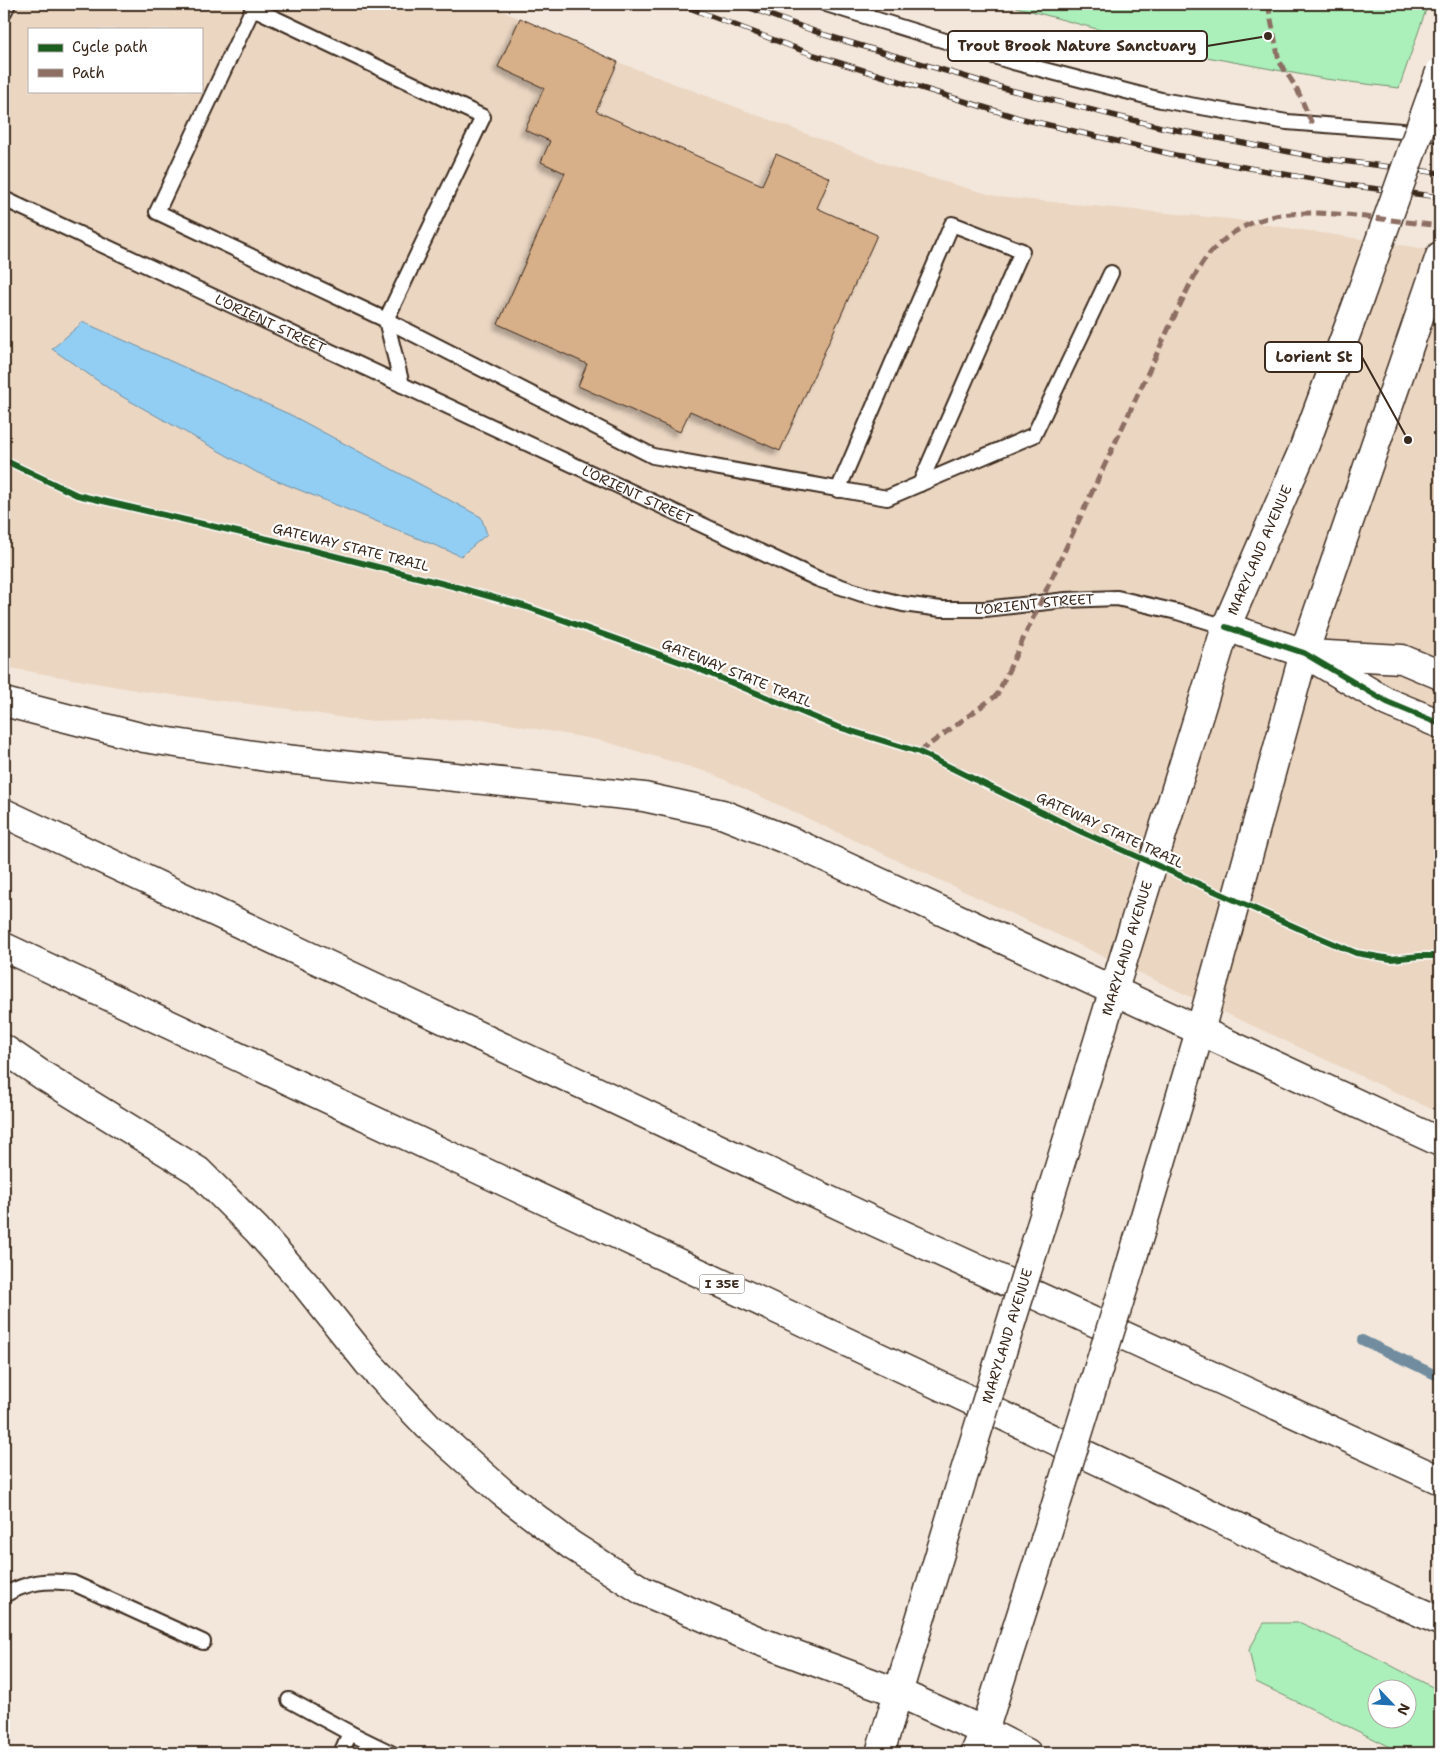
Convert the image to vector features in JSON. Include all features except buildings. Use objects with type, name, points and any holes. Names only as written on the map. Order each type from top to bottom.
[{"type":"main road","name":"MARYLAND AVENUE","points":[[880,1753],[1226,627],[1304,450],[1440,72]]},
{"type":"main road","points":[[980,1742],[1041,1553],[1200,1031],[1304,653],[1440,256]]},
{"type":"main road","name":"L'ORIENT STREET","points":[[1226,627],[1304,653],[1387,702],[1440,724]]},
{"type":"main road","name":"L'ORIENT STREET","points":[[1304,653],[1402,659],[1440,675]]},
{"type":"main road","points":[[4,702],[153,739],[266,757],[644,798],[722,814],[795,843],[1440,1142]]},
{"type":"main road","points":[[4,813],[882,1225],[1440,1480]]},
{"type":"main road","name":"I 35E","points":[[4,947],[1440,1621]]},
{"type":"main road","points":[[4,1049],[42,1075],[198,1171],[263,1236],[306,1285],[369,1364],[428,1426],[502,1493],[571,1545],[644,1591],[759,1641],[899,1693],[980,1742],[1027,1753]]},
{"type":"lane","points":[[4,12],[8,4]]},
{"type":"lane","points":[[826,4],[1013,62],[1161,100],[1287,122],[1440,134]]},
{"type":"lane","points":[[402,385],[386,320],[483,116],[254,8],[157,212],[386,320],[653,456],[887,498],[1034,435],[1111,273]]},
{"type":"lane","name":"L'ORIENT STREET","points":[[4,200],[818,579],[862,594],[903,604],[941,609],[985,608],[1066,600],[1117,598],[1177,612],[1226,627]]},
{"type":"lane","points":[[838,490],[952,224],[1022,251],[920,484]]},
{"type":"lane","points":[[4,1595],[37,1582],[57,1581],[73,1583],[203,1642]]},
{"type":"lane","points":[[289,1700],[391,1753]]},
{"type":"lane","points":[[341,1753],[350,1733]]},
{"type":"shaded area","points":[[4,4],[487,4],[618,62],[896,168],[999,197],[1230,219],[1440,251],[1440,1113],[710,773],[603,741],[482,719],[363,721],[288,709],[141,691],[4,667]]},
{"type":"green space","points":[[1005,4],[1428,4],[1399,88],[1325,79],[1185,53]]},
{"type":"green space","points":[[1264,1623],[1301,1623],[1371,1655],[1440,1691],[1440,1753],[1403,1753],[1256,1682],[1249,1650]]},
{"type":"water","points":[[83,322],[291,415],[481,517],[487,534],[461,556],[258,473],[114,392],[52,349]]},
{"type":"waterway","points":[[1362,1340],[1440,1377]]},
{"type":"railway","points":[[679,4],[814,55],[1019,118],[1175,155],[1347,185],[1440,197]]},
{"type":"railway","points":[[739,4],[825,35],[1010,90],[1161,127],[1326,159],[1440,173]]},
{"type":"marked path","points":[[1268,4],[1279,61],[1297,89],[1312,124]]},
{"type":"marked path","points":[[919,752],[997,695],[1174,317],[1187,290],[1208,255],[1231,234],[1266,218],[1285,214],[1325,213],[1440,226]]},
{"type":"cycle path","name":"GATEWAY STATE TRAIL","points":[[4,460],[77,495],[272,540],[527,607],[694,667],[835,726],[919,752],[1082,832],[1356,953],[1391,959],[1440,956]]},
{"type":"cycle path","points":[[1226,627],[1304,653],[1387,702],[1440,724]]},
{"type":"place","name":"Trout Brook Nature Sanctuary","points":[[1268,36]]},
{"type":"place","name":"Lorient St","points":[[1408,440]]}]
